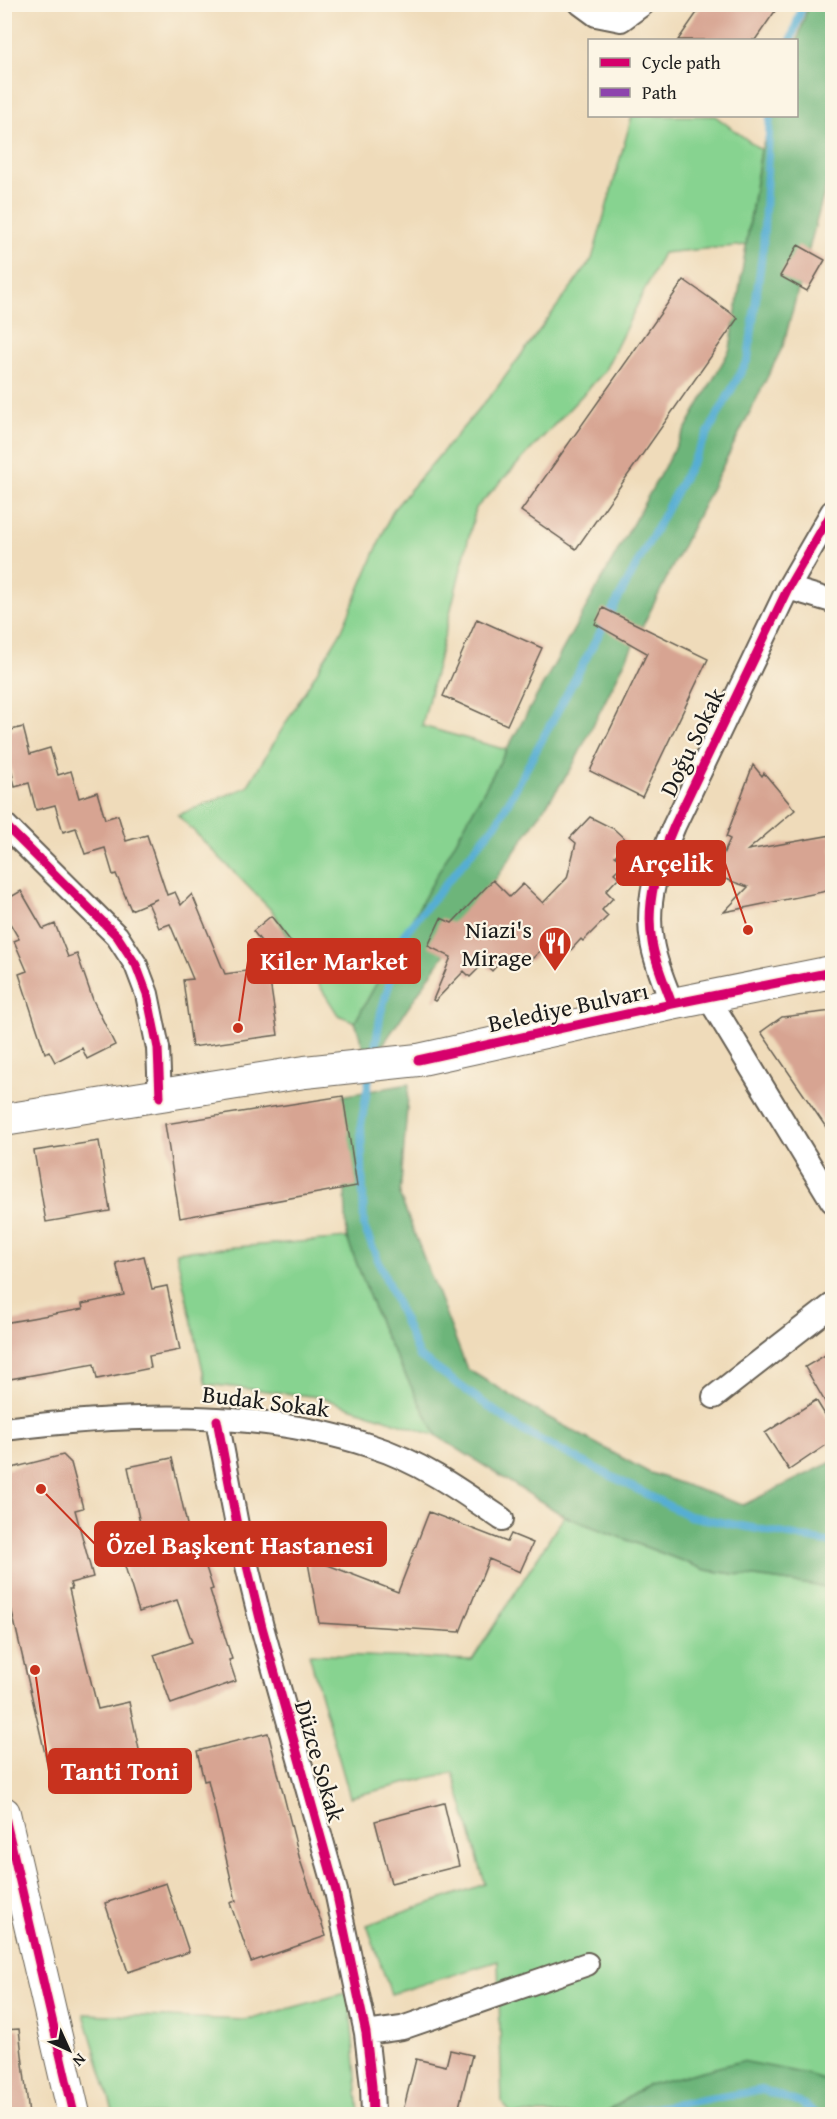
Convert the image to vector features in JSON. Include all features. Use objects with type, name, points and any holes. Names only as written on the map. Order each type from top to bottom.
[{"type":"main road","name":"Belediye Bulvarı","points":[[4,1120],[331,1069],[418,1060],[672,1004],[832,972]]},
{"type":"main road","points":[[4,1814],[74,2115]]},
{"type":"street","points":[[581,4],[596,15],[621,20],[643,4]]},
{"type":"street","name":"Doğu Sokak","points":[[672,1004],[652,943],[650,904],[656,876],[674,826],[788,588],[832,512]]},
{"type":"street","points":[[788,588],[832,601]]},
{"type":"street","points":[[5,825],[117,936],[136,965],[147,994],[158,1048],[160,1097]]},
{"type":"street","points":[[708,997],[832,1201]]},
{"type":"street","points":[[714,1396],[832,1305]]},
{"type":"street","name":"Budak Sokak","points":[[4,1429],[51,1423],[164,1417],[259,1423],[303,1429],[371,1446],[409,1462],[446,1481],[502,1519]]},
{"type":"street","name":"Düzce Sokak","points":[[217,1420],[237,1525],[262,1627],[336,1891],[366,2033],[373,2115]]},
{"type":"street","points":[[366,2033],[402,2028],[587,1964]]},
{"type":"green space","points":[[808,5],[832,5],[832,163],[783,346],[571,769],[369,1065],[355,1022],[730,349],[761,150],[774,117],[798,117],[798,39]]},
{"type":"green space","points":[[632,117],[716,117],[761,150],[746,245],[663,253],[604,372],[476,508],[422,726],[507,750],[355,1022],[338,1015],[273,912],[178,815],[247,787],[341,632],[393,510],[496,389],[592,259]]},
{"type":"green space","points":[[409,1084],[400,1196],[467,1369],[535,1410],[648,1472],[743,1505],[832,1462],[832,1588],[706,1570],[564,1516],[437,1436],[383,1332],[347,1238],[341,1096]]},
{"type":"green space","points":[[347,1238],[383,1332],[437,1436],[319,1397],[206,1384],[176,1252]]},
{"type":"green space","points":[[564,1516],[706,1570],[832,1588],[832,2082],[807,2074],[647,2085],[603,2114],[512,2114],[502,2103],[498,1961],[391,1994],[367,1925],[485,1884],[453,1772],[350,1797],[309,1654],[472,1660]]},
{"type":"green space","points":[[349,1992],[359,2114],[114,2114],[84,2014],[247,2020]]},
{"type":"green space","points":[[742,2061],[807,2074],[832,2082],[832,2114],[603,2114],[647,2085]]},
{"type":"building","points":[[703,4],[780,4],[756,39],[679,39]]},
{"type":"building","points":[[798,245],[825,260],[807,291],[780,276]]},
{"type":"building","points":[[684,280],[738,318],[576,549],[521,511]]},
{"type":"building","points":[[603,608],[708,659],[642,797],[590,771],[647,653],[595,624]]},
{"type":"building","points":[[477,619],[542,648],[507,725],[443,696]]},
{"type":"building","points":[[23,727],[30,754],[50,748],[58,775],[71,771],[79,798],[97,792],[105,819],[118,815],[126,841],[147,835],[167,895],[175,892],[181,905],[192,894],[225,974],[268,968],[278,1035],[192,1047],[183,980],[193,979],[170,924],[159,928],[148,903],[157,899],[131,910],[116,874],[113,875],[105,848],[85,854],[76,828],[63,832],[55,805],[36,810],[29,783],[15,787],[9,759],[4,761],[4,732]]},
{"type":"building","points":[[753,765],[762,776],[764,773],[795,810],[748,850],[832,835],[832,890],[724,912],[748,887],[717,876],[711,881],[730,839],[726,837]]},
{"type":"building","points":[[590,817],[614,829],[628,842],[615,856],[624,863],[614,873],[619,877],[606,891],[613,898],[602,910],[608,916],[570,951],[563,944],[551,956],[543,948],[530,961],[523,953],[511,965],[504,958],[492,971],[484,963],[470,977],[464,971],[435,1001],[433,1000],[451,957],[428,946],[441,918],[452,923],[493,880],[510,897],[523,884],[543,903],[567,878],[576,843],[570,838]]},
{"type":"building","points":[[21,891],[43,929],[55,924],[68,957],[77,954],[93,1000],[115,1045],[87,1059],[82,1048],[55,1062],[49,1051],[45,1053],[19,974],[27,971],[14,941],[19,939],[4,913],[4,901]]},
{"type":"building","points":[[271,916],[310,966],[282,968],[253,931]]},
{"type":"building","points":[[832,1011],[832,1136],[761,1032],[782,1017]]},
{"type":"building","points":[[343,1096],[357,1186],[180,1218],[165,1124]]},
{"type":"building","points":[[99,1141],[110,1211],[46,1222],[34,1151]]},
{"type":"building","points":[[144,1256],[152,1289],[167,1286],[180,1350],[149,1356],[151,1368],[97,1379],[94,1364],[4,1380],[4,1323],[83,1309],[82,1304],[124,1295],[116,1263]]},
{"type":"building","points":[[832,1351],[832,1414],[805,1367]]},
{"type":"building","points":[[816,1400],[832,1426],[832,1441],[789,1470],[765,1433]]},
{"type":"building","points":[[63,1455],[71,1463],[83,1508],[75,1510],[93,1577],[70,1583],[72,1589],[69,1589],[98,1709],[129,1702],[141,1759],[51,1779],[9,1599],[4,1600],[4,1470]]},
{"type":"building","points":[[172,1458],[188,1529],[193,1527],[213,1589],[210,1590],[232,1659],[229,1660],[236,1681],[171,1704],[154,1655],[192,1642],[177,1600],[139,1612],[124,1563],[145,1557],[141,1543],[144,1542],[128,1467]]},
{"type":"building","points":[[429,1512],[507,1542],[511,1534],[533,1543],[520,1572],[489,1559],[460,1632],[319,1623],[307,1557],[398,1592]]},
{"type":"building","points":[[268,1733],[300,1860],[326,1936],[251,1962],[230,1903],[236,1901],[208,1780],[204,1781],[197,1751]]},
{"type":"building","points":[[444,1803],[459,1866],[391,1883],[375,1821]]},
{"type":"building","points":[[166,1883],[189,1952],[128,1972],[105,1903]]},
{"type":"building","points":[[19,2029],[29,2115],[4,2115],[4,2030]]},
{"type":"building","points":[[450,2050],[472,2055],[457,2115],[402,2115],[416,2059],[446,2066]]},
{"type":"waterway","points":[[791,39],[803,4]]},
{"type":"waterway","points":[[373,1060],[381,1012],[404,934],[498,821],[748,359],[763,247],[770,117]]},
{"type":"waterway","points":[[370,1073],[361,1125],[364,1227],[419,1356],[521,1430],[689,1516],[832,1543]]},
{"type":"waterway","points":[[627,2114],[762,2090],[803,2104],[816,2114]]},
{"type":"cycle path","points":[[672,1004],[655,958],[650,927],[654,882],[658,868],[674,826],[788,588],[832,512]]},
{"type":"cycle path","points":[[4,824],[117,936],[136,965],[147,994],[158,1048],[160,1097]]},
{"type":"cycle path","points":[[418,1060],[672,1004],[832,972]]},
{"type":"cycle path","points":[[217,1420],[237,1525],[262,1627],[336,1891],[366,2033],[373,2114]]},
{"type":"cycle path","points":[[4,1813],[74,2114]]},
{"type":"place","name":"Arçelik","points":[[748,930]]},
{"type":"place","name":"Niazi's Mirage","points":[[555,972]]},
{"type":"place","name":"Kiler Market","points":[[238,1028]]},
{"type":"place","name":"Özel Başkent Hastanesi","points":[[41,1489]]},
{"type":"place","name":"Tanti Toni","points":[[35,1670]]}]
